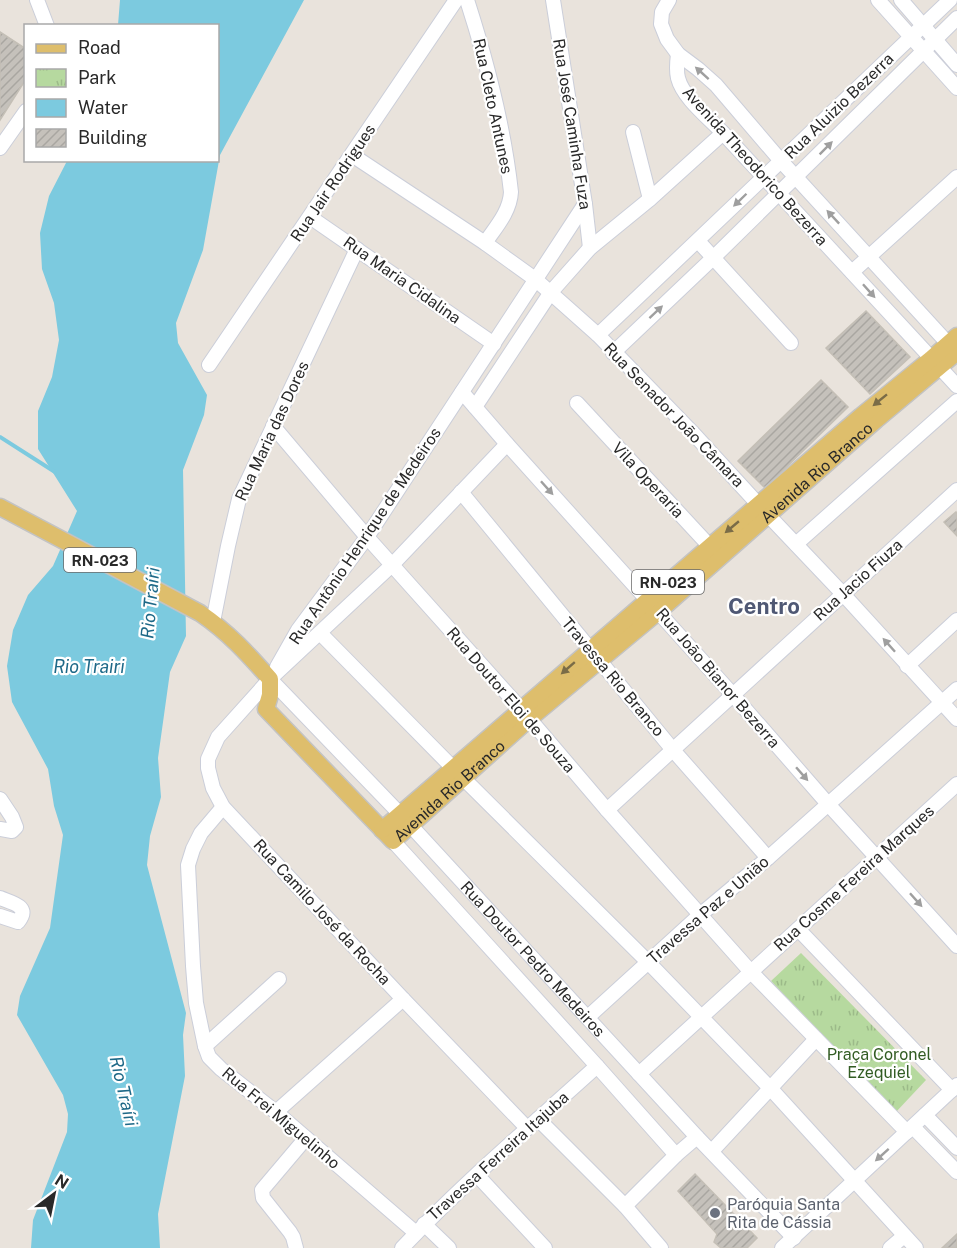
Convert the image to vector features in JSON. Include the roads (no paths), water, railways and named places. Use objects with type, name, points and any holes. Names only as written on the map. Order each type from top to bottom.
[{"type":"main road","name":"Avenida Rio Branco","points":[[387,836],[763,509],[861,416],[955,347]]},
{"type":"main road","name":"RN-023","points":[[0,507],[206,618]]},
{"type":"main road","name":"Rua Doutor Pedro Medeiros","points":[[206,618],[241,645],[270,680],[270,694],[266,709],[387,836]]},
{"type":"street","points":[[37,0],[46,24]]},
{"type":"street","name":"Rua Jair Rodrigues","points":[[210,365],[456,0]]},
{"type":"street","name":"Rua Cleto Antunes","points":[[467,0],[497,110],[511,192],[506,212],[485,243]]},
{"type":"street","name":"Rua José Caminha Fuza","points":[[553,0],[591,248]]},
{"type":"street","points":[[669,0],[662,12],[660,24],[678,54]]},
{"type":"street","points":[[879,0],[957,88]]},
{"type":"street","points":[[901,0],[957,64]]},
{"type":"street","name":"Rua Aluizio Bezerra","points":[[598,335],[950,0]]},
{"type":"street","name":"Rua Aluizio Bezerra","points":[[613,353],[714,258],[957,18]]},
{"type":"street","name":"Avenida Theodorico Bezerra","points":[[678,54],[677,72],[686,94],[957,386]]},
{"type":"street","name":"Avenida Theodorico Bezerra","points":[[678,54],[716,85],[796,177],[955,347]]},
{"type":"street","points":[[0,148],[24,114]]},
{"type":"street","points":[[633,132],[650,199]]},
{"type":"street","points":[[475,407],[551,292],[591,248],[650,199],[723,133]]},
{"type":"street","name":"Rua Senador João Câmara","points":[[352,155],[535,279],[598,335],[692,432],[957,720]]},
{"type":"street","points":[[852,272],[957,177]]},
{"type":"street","name":"Rua Antônio Henrique de Medeiros","points":[[270,680],[298,630],[367,537],[585,204]]},
{"type":"street","name":"Rua Maria Cidalina","points":[[310,217],[494,344]]},
{"type":"street","points":[[698,241],[791,343]]},
{"type":"street","name":"Rua Maria das Dores","points":[[206,618],[228,546],[239,499],[357,249]]},
{"type":"street","name":"Rua João Bianor Bezerra","points":[[462,392],[957,946]]},
{"type":"street","points":[[796,544],[957,401]]},
{"type":"street","name":"Vila Operaria","points":[[577,403],[714,552]]},
{"type":"street","name":"Rua Doutor Eloi de Souza","points":[[273,426],[367,537],[750,972],[910,1130],[957,1172]]},
{"type":"street","name":"Rua Antônio Henrique de Medeiros","points":[[270,680],[392,565],[507,444]]},
{"type":"street","name":"Rua Jacio Fiuza","points":[[607,810],[957,490]]},
{"type":"street","name":"Travessa Rio Branco","points":[[461,492],[673,750],[768,858]]},
{"type":"street","points":[[907,666],[957,620]]},
{"type":"street","points":[[320,633],[648,962],[771,1089],[916,1248]]},
{"type":"street","name":"Rua Camilo José da Rocha","points":[[270,680],[218,737],[208,759],[213,788],[223,807],[527,1128]]},
{"type":"street","name":"Rua Doutor Pedro Medeiros","points":[[270,680],[406,820],[639,1074],[794,1238]]},
{"type":"street","name":"Travessa Paz e União","points":[[588,1017],[957,688]]},
{"type":"street","name":"Rua Cosme Fereira Marques","points":[[639,1074],[957,784]]},
{"type":"street","points":[[0,799],[16,824],[14,830],[1,829]]},
{"type":"street","name":"Rua Frei Miguelinho","points":[[223,807],[201,832],[188,865],[196,1003],[205,1046],[212,1060],[306,1138],[448,1248]]},
{"type":"street","name":"Rua Doutor Pedro Medeiros","points":[[387,836],[676,1155]]},
{"type":"street","points":[[0,898],[18,905],[23,912],[18,922],[0,916]]},
{"type":"street","points":[[783,1248],[954,1087],[798,929]]},
{"type":"street","points":[[205,1046],[279,979]]},
{"type":"street","points":[[276,1112],[403,999]]},
{"type":"street","points":[[712,1151],[816,1039]]},
{"type":"street","name":"Travessa Ferreira Itajuba","points":[[402,1248],[420,1228],[527,1128],[597,1066]]},
{"type":"street","points":[[926,1115],[957,1148]]},
{"type":"street","points":[[538,1119],[625,1206],[661,1248]]},
{"type":"street","points":[[625,1206],[676,1155],[698,1137]]},
{"type":"street","points":[[296,1248],[293,1237],[266,1203],[262,1191],[306,1138]]},
{"type":"street","points":[[477,1175],[544,1248]]},
{"type":"street","points":[[890,1248],[904,1236]]},
{"type":"water","name":"Rio Trairi","points":[[120,0],[304,0],[219,161],[219,24],[118,24]]},
{"type":"water","name":"Rio Trairi","points":[[66,162],[219,162],[203,250],[176,323],[178,343],[207,395],[204,415],[183,470],[186,636],[170,672],[158,758],[161,797],[150,836],[147,865],[186,1013],[183,1035],[185,1076],[158,1214],[160,1248],[31,1248],[33,1220],[67,1132],[68,1114],[63,1095],[17,1015],[20,996],[50,928],[63,835],[54,806],[48,769],[12,702],[7,666],[13,630],[28,595],[53,566],[77,511],[38,449],[38,411],[52,377],[59,340],[54,303],[42,269],[40,233],[49,196]]},
{"type":"waterway","points":[[0,437],[55,472]]},
{"type":"place","name":"Paróquia Santa Rita de Cássia","points":[[715,1213]]},
{"type":"district","name":"Centro","points":[[764,606]]},
{"type":"water label","name":"Rio Traíri","points":[[150,603]]},
{"type":"water label","name":"Rio Traíri","points":[[124,1091]]},
{"type":"park label","name":"Praça Coronel Ezequiel","points":[[879,1063]]}]
